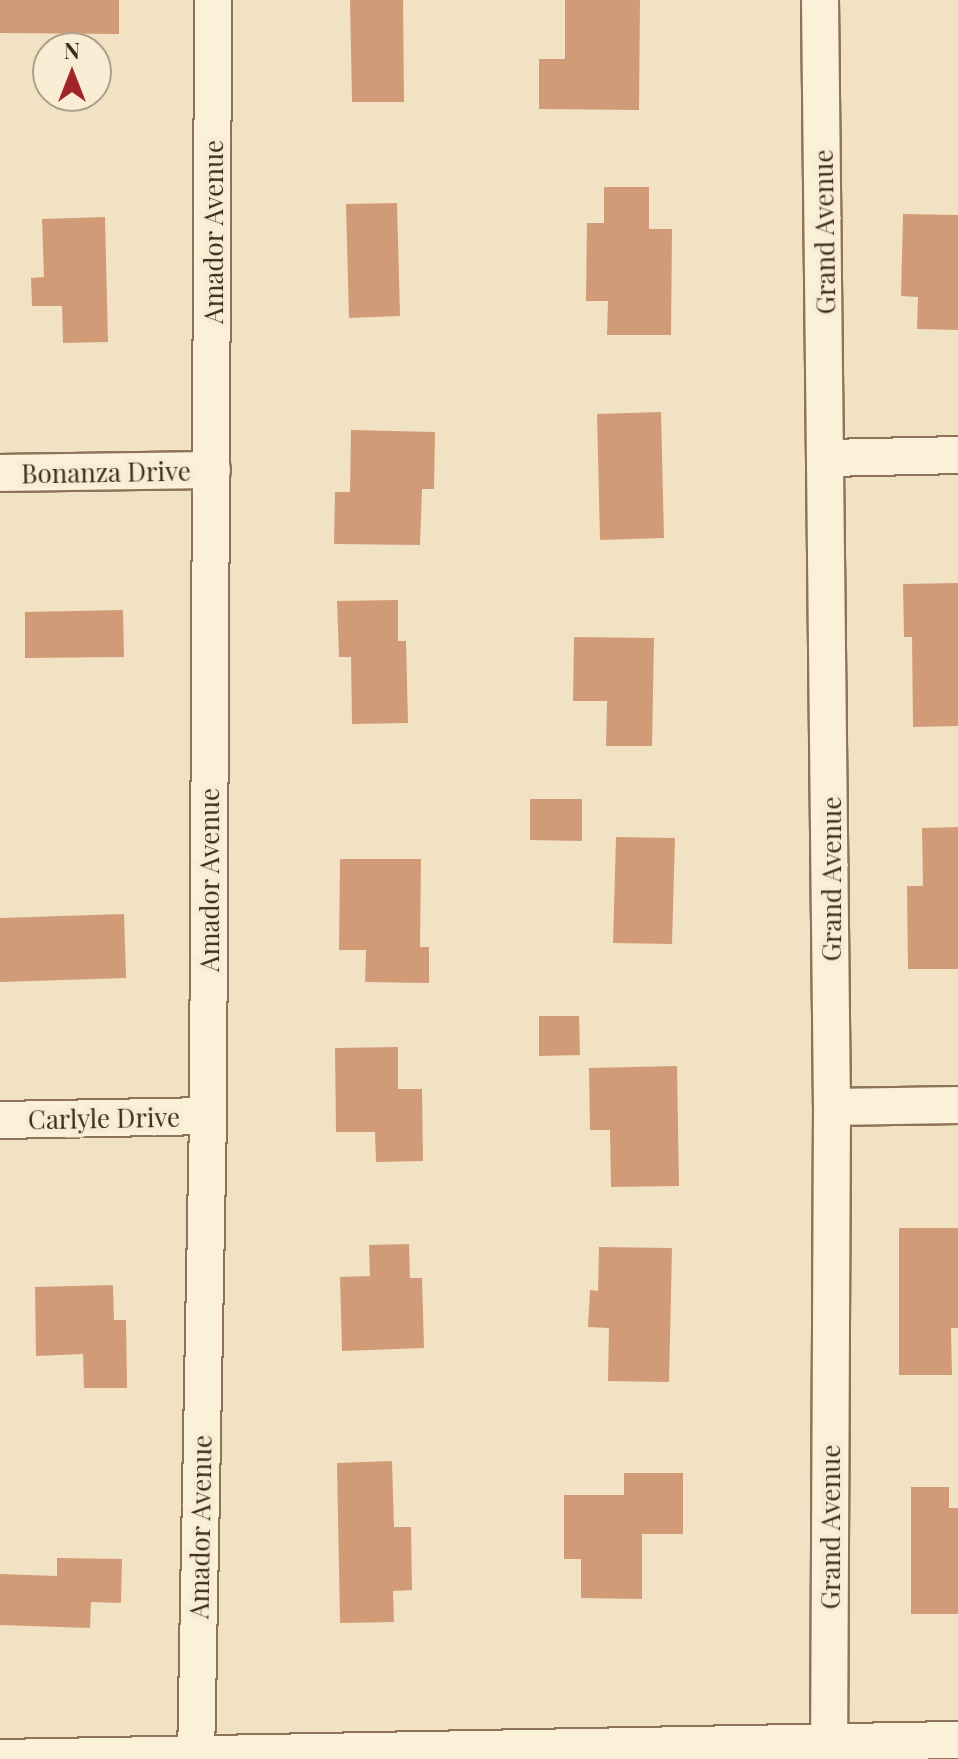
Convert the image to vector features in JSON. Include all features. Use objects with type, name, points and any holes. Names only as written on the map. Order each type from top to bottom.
[{"type":"street","name":"Amador Avenue","points":[[196,1756],[208,1116],[213,0]]},
{"type":"street","name":"Grand Avenue","points":[[820,0],[828,458],[832,1107],[829,1751]]},
{"type":"street","points":[[828,458],[958,455]]},
{"type":"street","name":"Bonanza Drive","points":[[0,473],[212,470]]},
{"type":"street","points":[[832,1107],[958,1105]]},
{"type":"street","name":"Carlyle Drive","points":[[0,1120],[208,1116]]},
{"type":"street","points":[[0,1758],[829,1751],[958,1740]]},
{"type":"building","points":[[0,0],[119,0],[119,34],[0,33]]},
{"type":"building","points":[[350,0],[403,0],[404,102],[352,102]]},
{"type":"building","points":[[565,0],[640,0],[639,110],[539,109],[539,59],[565,59]]},
{"type":"building","points":[[604,187],[649,187],[649,229],[672,229],[671,335],[607,335],[608,301],[586,301],[587,223],[604,223]]},
{"type":"building","points":[[397,203],[400,316],[349,318],[346,204]]},
{"type":"building","points":[[903,214],[958,215],[958,330],[917,329],[918,297],[901,296]]},
{"type":"building","points":[[105,217],[108,342],[63,343],[62,306],[32,306],[31,278],[44,277],[42,219]]},
{"type":"building","points":[[661,412],[664,538],[600,540],[597,414]]},
{"type":"building","points":[[351,430],[435,432],[434,489],[422,489],[420,545],[334,544],[335,492],[350,492]]},
{"type":"building","points":[[958,583],[958,726],[913,727],[912,637],[904,637],[903,584]]},
{"type":"building","points":[[398,600],[398,641],[406,641],[408,723],[352,724],[351,657],[339,657],[337,601]]},
{"type":"building","points":[[123,610],[124,657],[25,658],[25,612]]},
{"type":"building","points":[[574,637],[654,638],[652,746],[606,746],[607,701],[573,701]]},
{"type":"building","points":[[530,799],[582,799],[582,841],[530,840]]},
{"type":"building","points":[[958,827],[958,969],[908,969],[907,886],[923,886],[922,828]]},
{"type":"building","points":[[616,837],[675,838],[672,944],[613,943]]},
{"type":"building","points":[[340,859],[421,859],[420,947],[429,947],[429,983],[365,982],[366,950],[339,950]]},
{"type":"building","points":[[124,914],[126,978],[0,982],[0,918]]},
{"type":"building","points":[[539,1016],[579,1016],[580,1055],[539,1056]]},
{"type":"building","points":[[398,1047],[398,1089],[422,1089],[423,1161],[376,1162],[375,1132],[336,1132],[335,1048]]},
{"type":"building","points":[[677,1066],[679,1186],[611,1187],[610,1130],[590,1130],[589,1068]]},
{"type":"building","points":[[899,1228],[958,1228],[958,1328],[951,1328],[952,1375],[899,1375]]},
{"type":"building","points":[[409,1244],[410,1278],[422,1278],[424,1348],[342,1351],[340,1277],[370,1276],[369,1245]]},
{"type":"building","points":[[599,1247],[672,1248],[669,1382],[608,1381],[609,1328],[588,1327],[590,1290],[598,1291]]},
{"type":"building","points":[[113,1285],[114,1320],[126,1320],[127,1388],[84,1388],[83,1354],[36,1356],[35,1287]]},
{"type":"building","points":[[392,1461],[394,1527],[411,1527],[412,1590],[393,1591],[394,1622],[340,1623],[337,1463]]},
{"type":"building","points":[[624,1473],[683,1473],[683,1534],[642,1534],[642,1599],[581,1598],[581,1559],[564,1559],[564,1495],[624,1495]]},
{"type":"building","points":[[911,1487],[949,1487],[949,1508],[958,1508],[958,1614],[911,1614]]},
{"type":"building","points":[[57,1558],[122,1559],[121,1603],[91,1602],[90,1628],[0,1625],[0,1574],[57,1576]]}]
